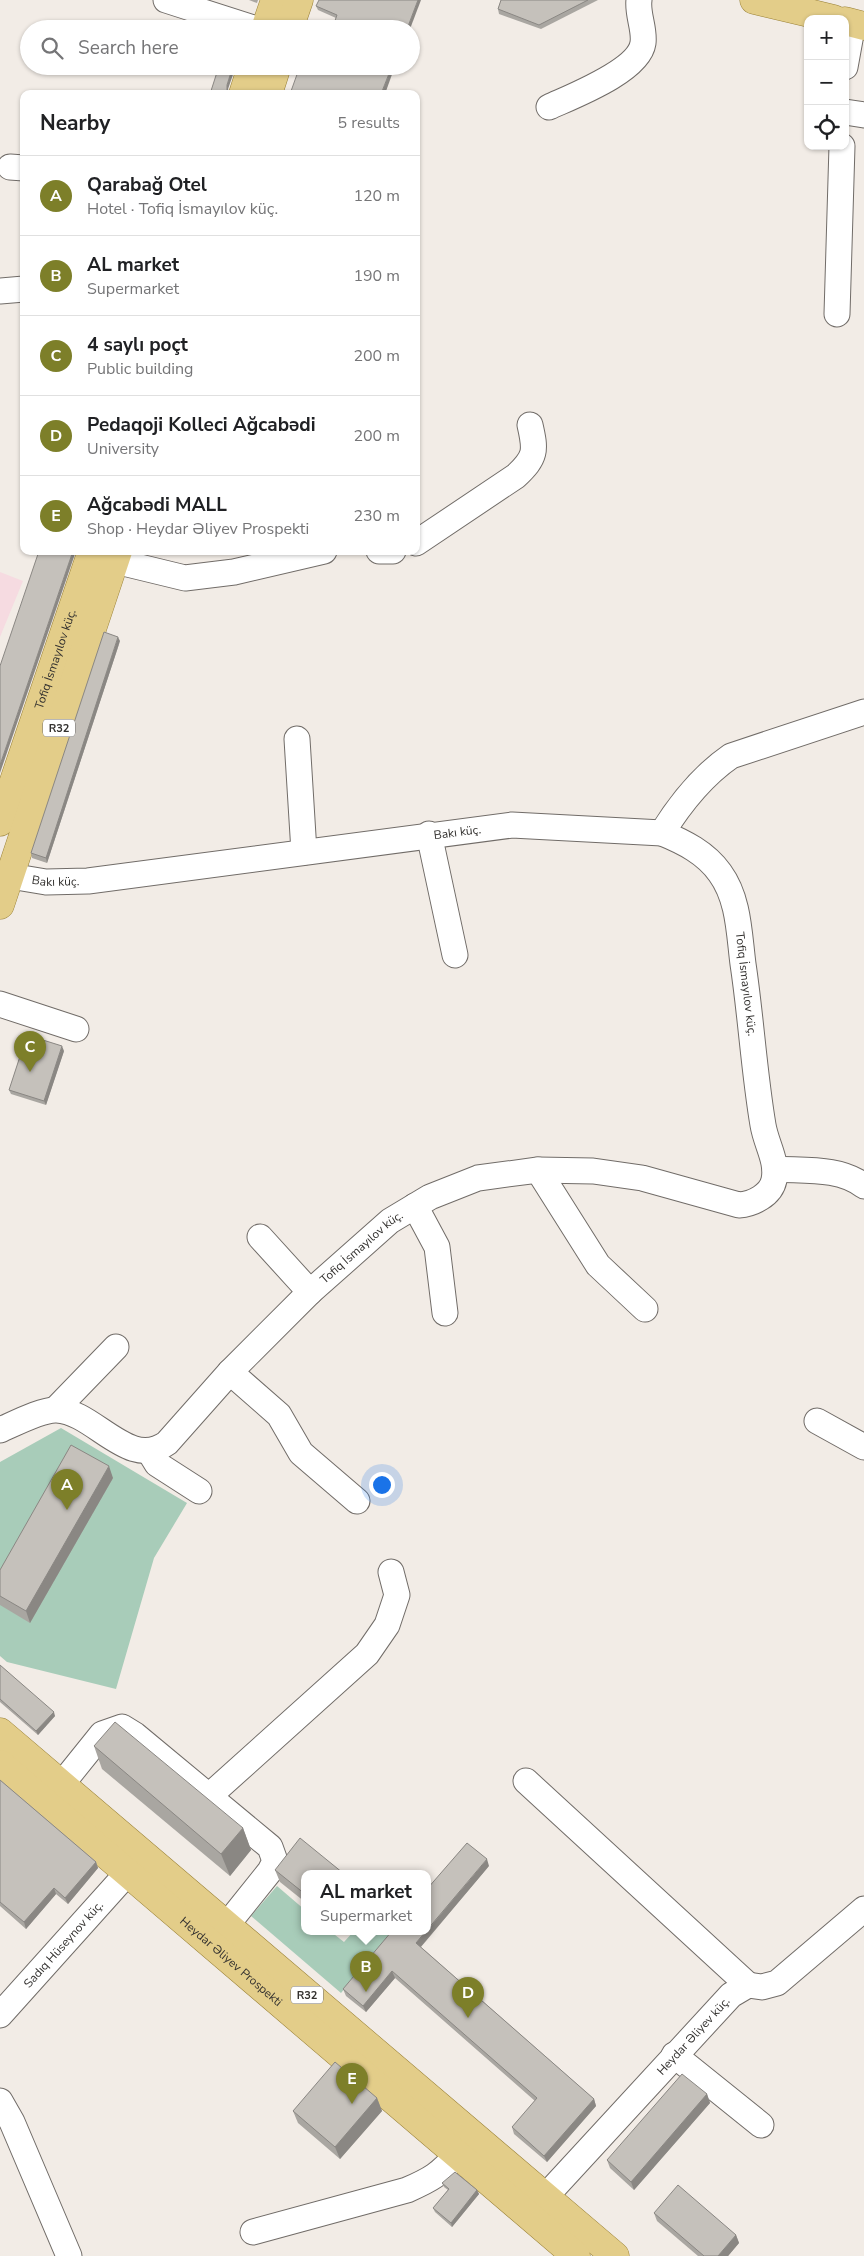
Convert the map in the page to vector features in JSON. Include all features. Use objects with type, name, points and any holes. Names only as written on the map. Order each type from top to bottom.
[{"type":"main road","points":[[268,20],[275,0]]},
{"type":"main road","points":[[292,20],[299,0]]},
{"type":"main road","points":[[754,0],[819,15]]},
{"type":"main road","points":[[244,90],[249,75]]},
{"type":"main road","points":[[269,90],[274,75]]},
{"type":"main road","name":"R32","points":[[0,905],[10,876],[71,652],[108,555]]},
{"type":"main road","name":"Tofiq İsmayılov küç.","points":[[0,822],[71,652]]},
{"type":"main road","name":"R32","points":[[0,1732],[61,1786],[135,1865],[226,1926],[615,2256]]},
{"type":"main road","name":"Heydar Əliyev Prospekti","points":[[0,1764],[135,1865],[457,2154],[576,2256]]},
{"type":"street","points":[[166,0],[228,20]]},
{"type":"street","points":[[549,108],[619,73],[635,58],[643,43],[639,0]]},
{"type":"street","points":[[849,113],[864,115]]},
{"type":"street","points":[[837,314],[842,150]]},
{"type":"street","points":[[0,291],[20,289]]},
{"type":"street","points":[[420,540],[516,476],[530,463],[535,447],[530,425]]},
{"type":"street","points":[[108,555],[185,578],[234,572],[307,555]]},
{"type":"street","points":[[662,833],[673,815],[697,786],[715,767],[731,756],[864,712]]},
{"type":"street","points":[[297,739],[304,852]]},
{"type":"street","name":"Bakı küç.","points":[[10,876],[46,882],[88,881],[304,852],[340,849],[429,834],[512,824],[662,833]]},
{"type":"street","name":"Tofiq İsmayılov küç.","points":[[149,1451],[158,1449],[167,1443],[230,1372],[310,1292],[390,1221],[430,1197],[478,1178],[538,1170],[593,1171],[642,1178],[740,1205],[755,1202],[766,1194],[774,1182],[775,1169],[763,1127],[737,911],[721,874],[710,860],[686,844],[662,833]]},
{"type":"street","points":[[429,834],[456,955]]},
{"type":"street","points":[[0,1004],[76,1029]]},
{"type":"street","points":[[775,1169],[834,1172],[858,1181],[864,1186]]},
{"type":"street","points":[[538,1170],[598,1265],[645,1308]]},
{"type":"street","points":[[415,1206],[437,1247],[445,1313]]},
{"type":"street","points":[[260,1237],[310,1292]]},
{"type":"street","points":[[0,1430],[56,1409],[116,1347]]},
{"type":"street","points":[[230,1372],[279,1415],[300,1453],[357,1502]]},
{"type":"street","points":[[56,1409],[70,1412],[128,1446],[149,1451],[157,1464],[199,1492]]},
{"type":"street","points":[[818,1421],[864,1447]]},
{"type":"street","points":[[208,1797],[367,1654],[387,1625],[397,1595],[391,1572]]},
{"type":"street","points":[[61,1786],[102,1734],[122,1727],[135,1735],[270,1847],[275,1861],[270,1871],[226,1926]]},
{"type":"street","points":[[526,1781],[748,1985],[762,1987],[777,1983],[852,1922],[864,1909]]},
{"type":"street","name":"Sadıq Hüseynov küç.","points":[[0,2015],[135,1865]]},
{"type":"street","name":"Heydar Əliyev küç.","points":[[545,2197],[731,1995],[748,1985]]},
{"type":"street","points":[[674,2055],[761,2125]]},
{"type":"street","points":[[0,2101],[12,2122],[69,2256]]},
{"type":"street","points":[[253,2232],[407,2190],[445,2170],[457,2154]]},
{"type":"shaded area","points":[[0,572],[23,581],[0,637]]},
{"type":"green space","points":[[61,1428],[187,1503],[154,1558],[116,1689],[7,1662],[0,1656],[0,1462]]},
{"type":"green space","points":[[277,1886],[301,1907],[301,1935],[335,1935],[344,1942],[350,1935],[390,1935],[341,1993],[251,1916]]},
{"type":"building","points":[[319,0],[418,0],[410,20],[335,20],[337,15],[316,6]]},
{"type":"building","points":[[501,0],[588,0],[539,25],[498,9]]},
{"type":"building","points":[[216,75],[230,75],[227,90],[211,90]]},
{"type":"building","points":[[297,75],[388,75],[383,90],[291,90]]},
{"type":"building","points":[[38,555],[72,555],[0,765],[0,666]]},
{"type":"building","points":[[104,632],[118,637],[46,858],[31,853]]},
{"type":"building","points":[[27,1035],[62,1046],[44,1101],[9,1090]]},
{"type":"building","points":[[71,1445],[109,1466],[26,1611],[0,1596],[0,1570]]},
{"type":"building","points":[[0,1665],[54,1712],[36,1731],[0,1699]]},
{"type":"building","points":[[115,1722],[243,1828],[221,1854],[94,1746]]},
{"type":"building","points":[[0,1780],[96,1862],[65,1898],[54,1888],[24,1922],[0,1902]]},
{"type":"building","points":[[300,1838],[339,1870],[301,1870],[301,1891],[275,1870]]},
{"type":"building","points":[[467,1843],[487,1859],[431,1925],[431,1884]]},
{"type":"building","points":[[389,1935],[423,1935],[416,1943],[594,2099],[544,2156],[512,2127],[537,2098],[392,1971],[363,2006],[343,1989]]},
{"type":"building","points":[[335,2062],[377,2098],[335,2147],[293,2111]]},
{"type":"building","points":[[682,2074],[707,2094],[631,2182],[607,2160]]},
{"type":"building","points":[[455,2172],[477,2190],[451,2223],[433,2208],[449,2189],[442,2183]]},
{"type":"building","points":[[678,2185],[736,2235],[718,2256],[704,2256],[654,2213]]},
{"type":"place","name":"4 saylı poçt","points":[[30,1072]]},
{"type":"place","name":"Qarabağ Otel","points":[[67,1510]]},
{"type":"place","name":"AL market","points":[[366,1992]]},
{"type":"place","name":"Pedaqoji Kolleci Ağcabədi","points":[[468,2018]]},
{"type":"place","name":"Ağcabədi MALL","points":[[352,2104]]}]
